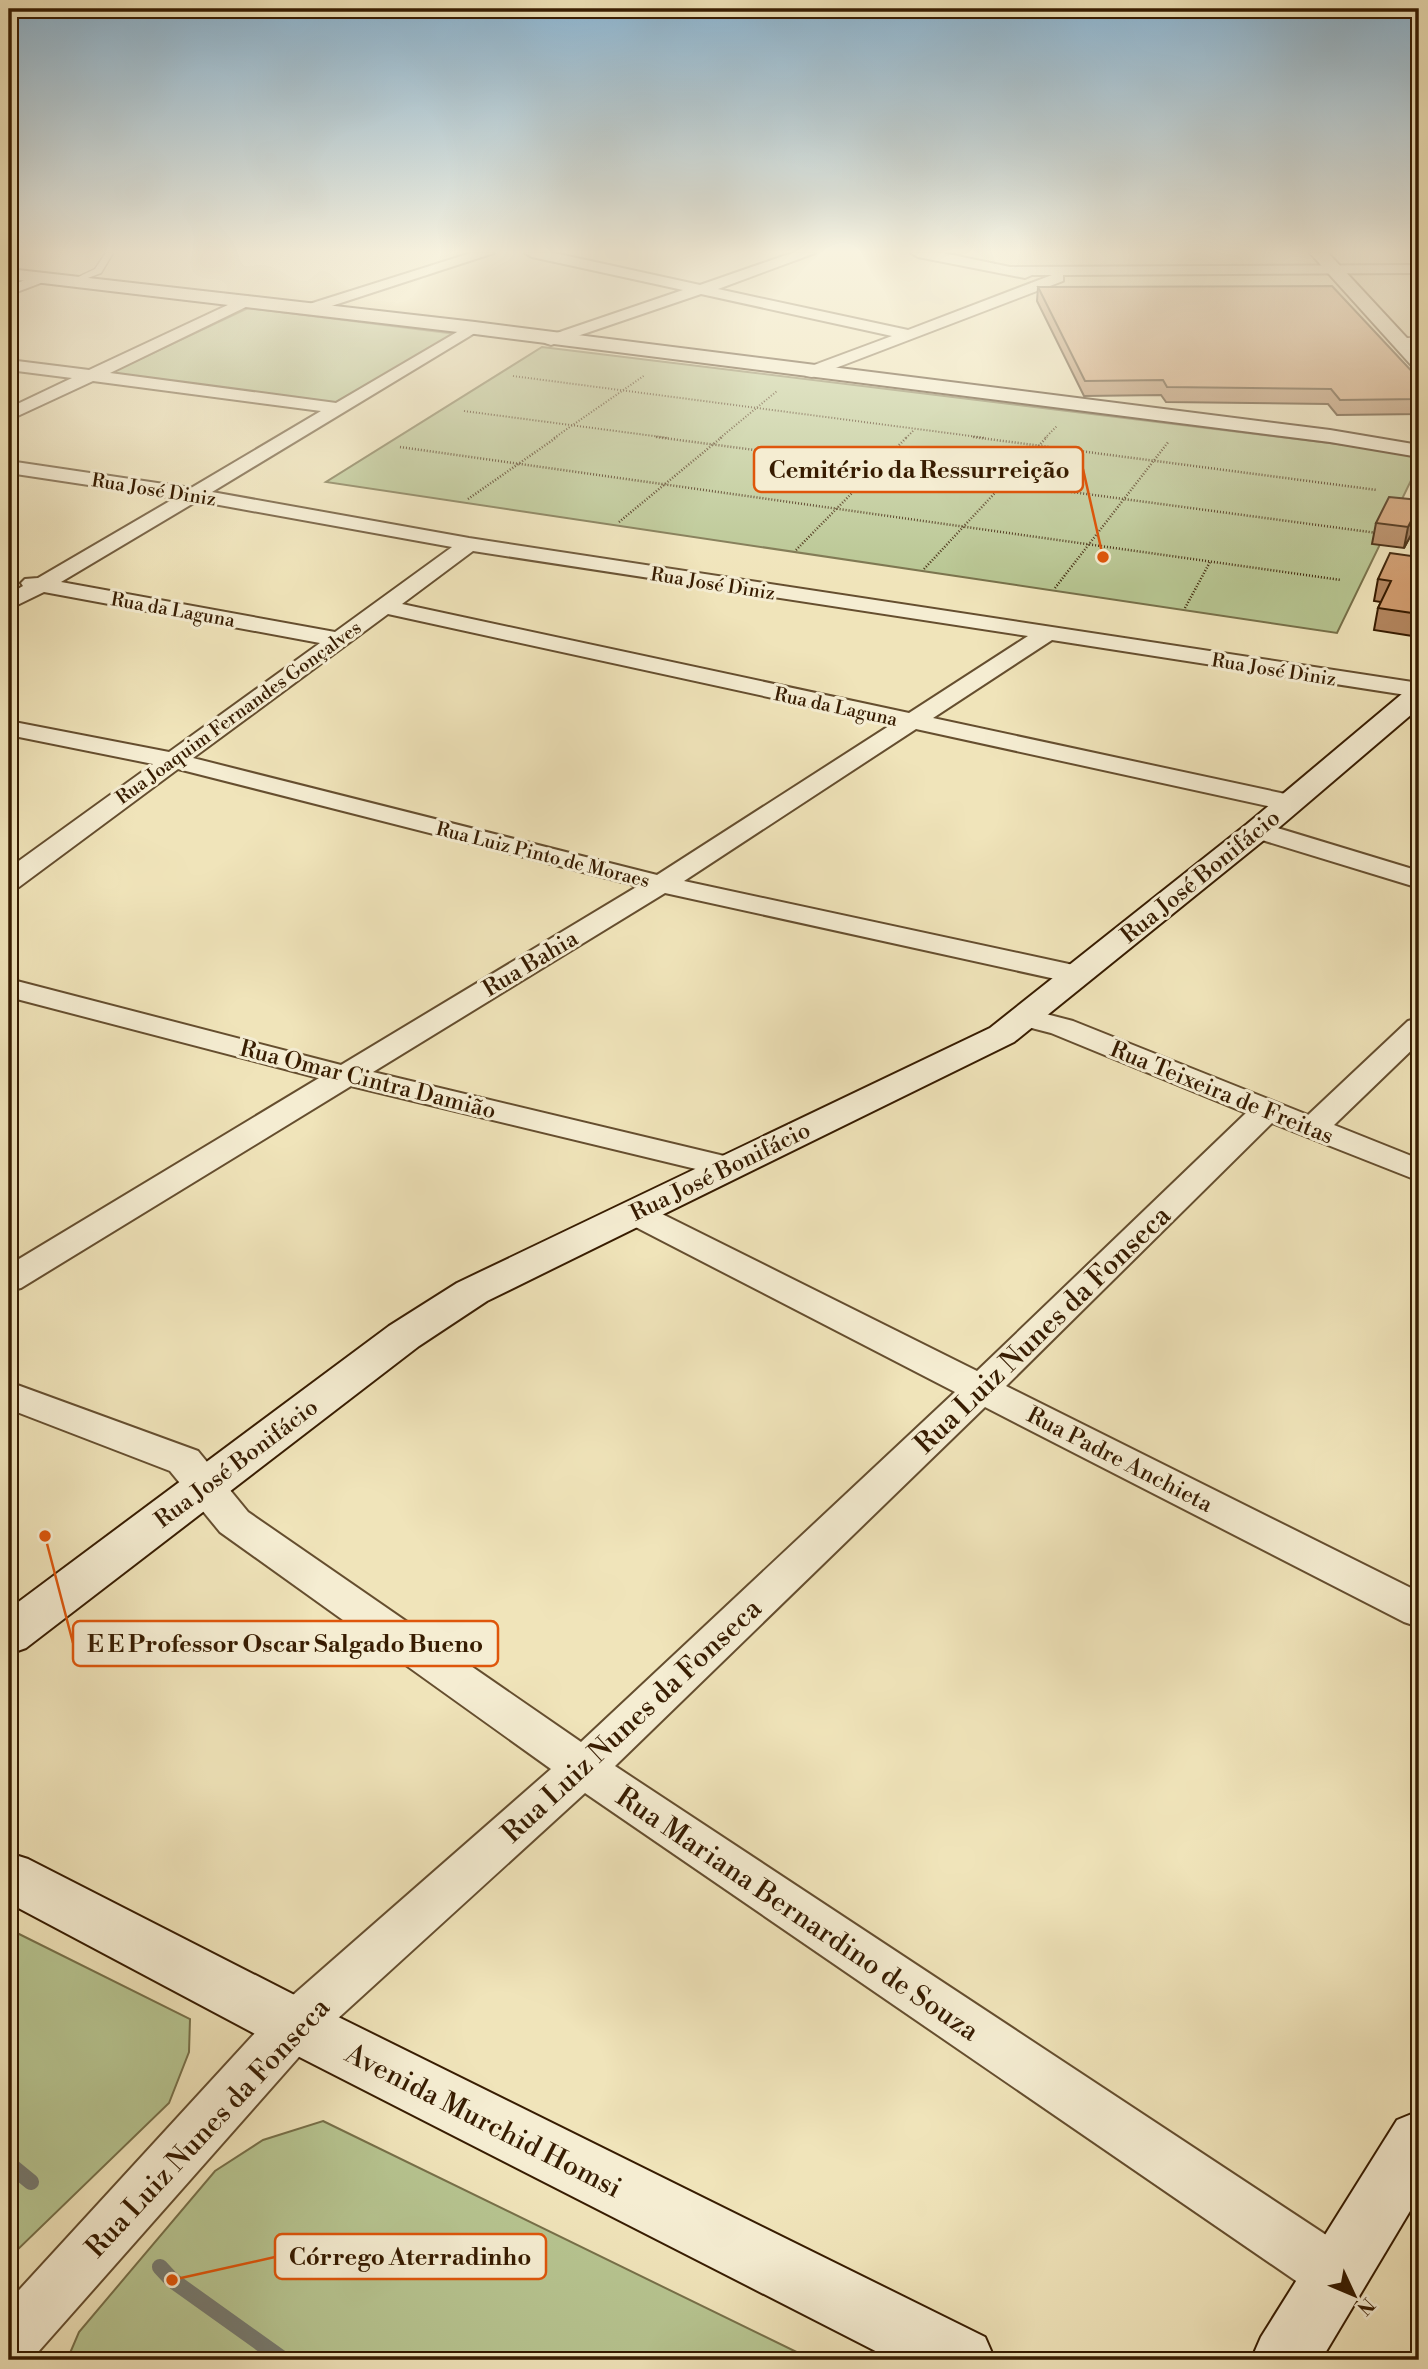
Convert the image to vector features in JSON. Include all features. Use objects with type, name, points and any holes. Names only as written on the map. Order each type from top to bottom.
[{"type":"street","points":[[9,415],[116,364]]},
{"type":"street","points":[[9,603],[196,495],[413,364]]},
{"type":"street","points":[[742,364],[1330,436],[1419,451]]},
{"type":"street","points":[[811,372],[834,364]]},
{"type":"street","points":[[9,365],[336,408]]},
{"type":"street","points":[[1330,436],[1419,436],[1419,445]]},
{"type":"street","name":"Rua José Diniz","points":[[9,467],[196,495],[469,544],[1419,692]]},
{"type":"street","name":"Rua Joaquim Fernandes Gonçalves","points":[[9,881],[469,544]]},
{"type":"street","name":"Rua da Laguna","points":[[9,579],[337,639]]},
{"type":"street","name":"Rua da Laguna","points":[[383,606],[1290,803]]},
{"type":"street","name":"Rua Bahia","points":[[9,1280],[344,1074],[661,884],[1045,635]]},
{"type":"street","name":"Rua José Bonifácio","points":[[9,1635],[404,1336],[472,1292],[1002,1035],[1258,830],[1419,692]]},
{"type":"street","name":"Rua Luiz Pinto de Moraes","points":[[9,728],[172,760],[661,884],[1078,975]]},
{"type":"street","points":[[1258,830],[1419,880]]},
{"type":"street","name":"Rua Omar Cintra Damião","points":[[9,988],[344,1074],[729,1167]]},
{"type":"street","name":"Rua Teixeira de Freitas","points":[[1023,1017],[1062,1027],[1419,1171]]},
{"type":"street","points":[[1312,1129],[1419,1027]]},
{"type":"street","name":"Rua Luiz Nunes da Fonseca","points":[[9,2343],[295,2025],[583,1768],[981,1389],[1267,1110]]},
{"type":"street","name":"Rua Padre Anchieta","points":[[634,1213],[1419,1611]]},
{"type":"street","name":"Rua Mariana Bernardino de Souza","points":[[9,1395],[184,1461],[234,1522],[583,1768],[1335,2274]]},
{"type":"street","name":"Avenida Murchid Homsi","points":[[9,1876],[295,2025],[962,2360]]},
{"type":"street","points":[[1284,2360],[1419,2140]]},
{"type":"path","points":[[468,499],[653,369]]},
{"type":"path","points":[[513,376],[1377,490]]},
{"type":"path","points":[[619,522],[783,387]]},
{"type":"path","points":[[464,411],[808,457],[824,453],[884,460]]},
{"type":"path","points":[[924,569],[1061,421]]},
{"type":"path","points":[[796,550],[915,429]]},
{"type":"path","points":[[1055,588],[1174,435]]},
{"type":"path","points":[[400,447],[1341,580]]},
{"type":"path","points":[[808,457],[813,465],[872,472]]},
{"type":"path","points":[[878,466],[1379,533]]},
{"type":"path","points":[[1406,537],[1419,538]]},
{"type":"path","points":[[1185,608],[1210,562]]},
{"type":"green space","points":[[130,364],[404,364],[331,405],[108,374]]},
{"type":"green space","points":[[516,364],[678,364],[1419,454],[1419,464],[1337,633],[326,482]]},
{"type":"green space","points":[[9,1929],[190,2019],[189,2052],[169,2103],[9,2258]]},
{"type":"green space","points":[[323,2121],[813,2360],[67,2360],[79,2332],[215,2171],[263,2140]]},
{"type":"building","points":[[1076,364],[1405,364],[1419,379],[1419,399],[1340,400],[1331,389],[1167,387],[1163,380],[1085,381]]},
{"type":"building","points":[[1389,497],[1419,500],[1419,506],[1408,527],[1376,523]]},
{"type":"building","points":[[1390,553],[1419,557],[1419,614],[1378,608],[1391,581],[1378,579]]},
{"type":"waterway","points":[[9,2164],[31,2182]]},
{"type":"waterway","points":[[160,2267],[172,2280],[284,2360]]},
{"type":"place","name":"Cemitério da Ressurreição","points":[[1103,557]]},
{"type":"place","name":"E E Professor Oscar Salgado Bueno","points":[[45,1536]]},
{"type":"place","name":"Córrego Aterradinho","points":[[172,2280]]}]
